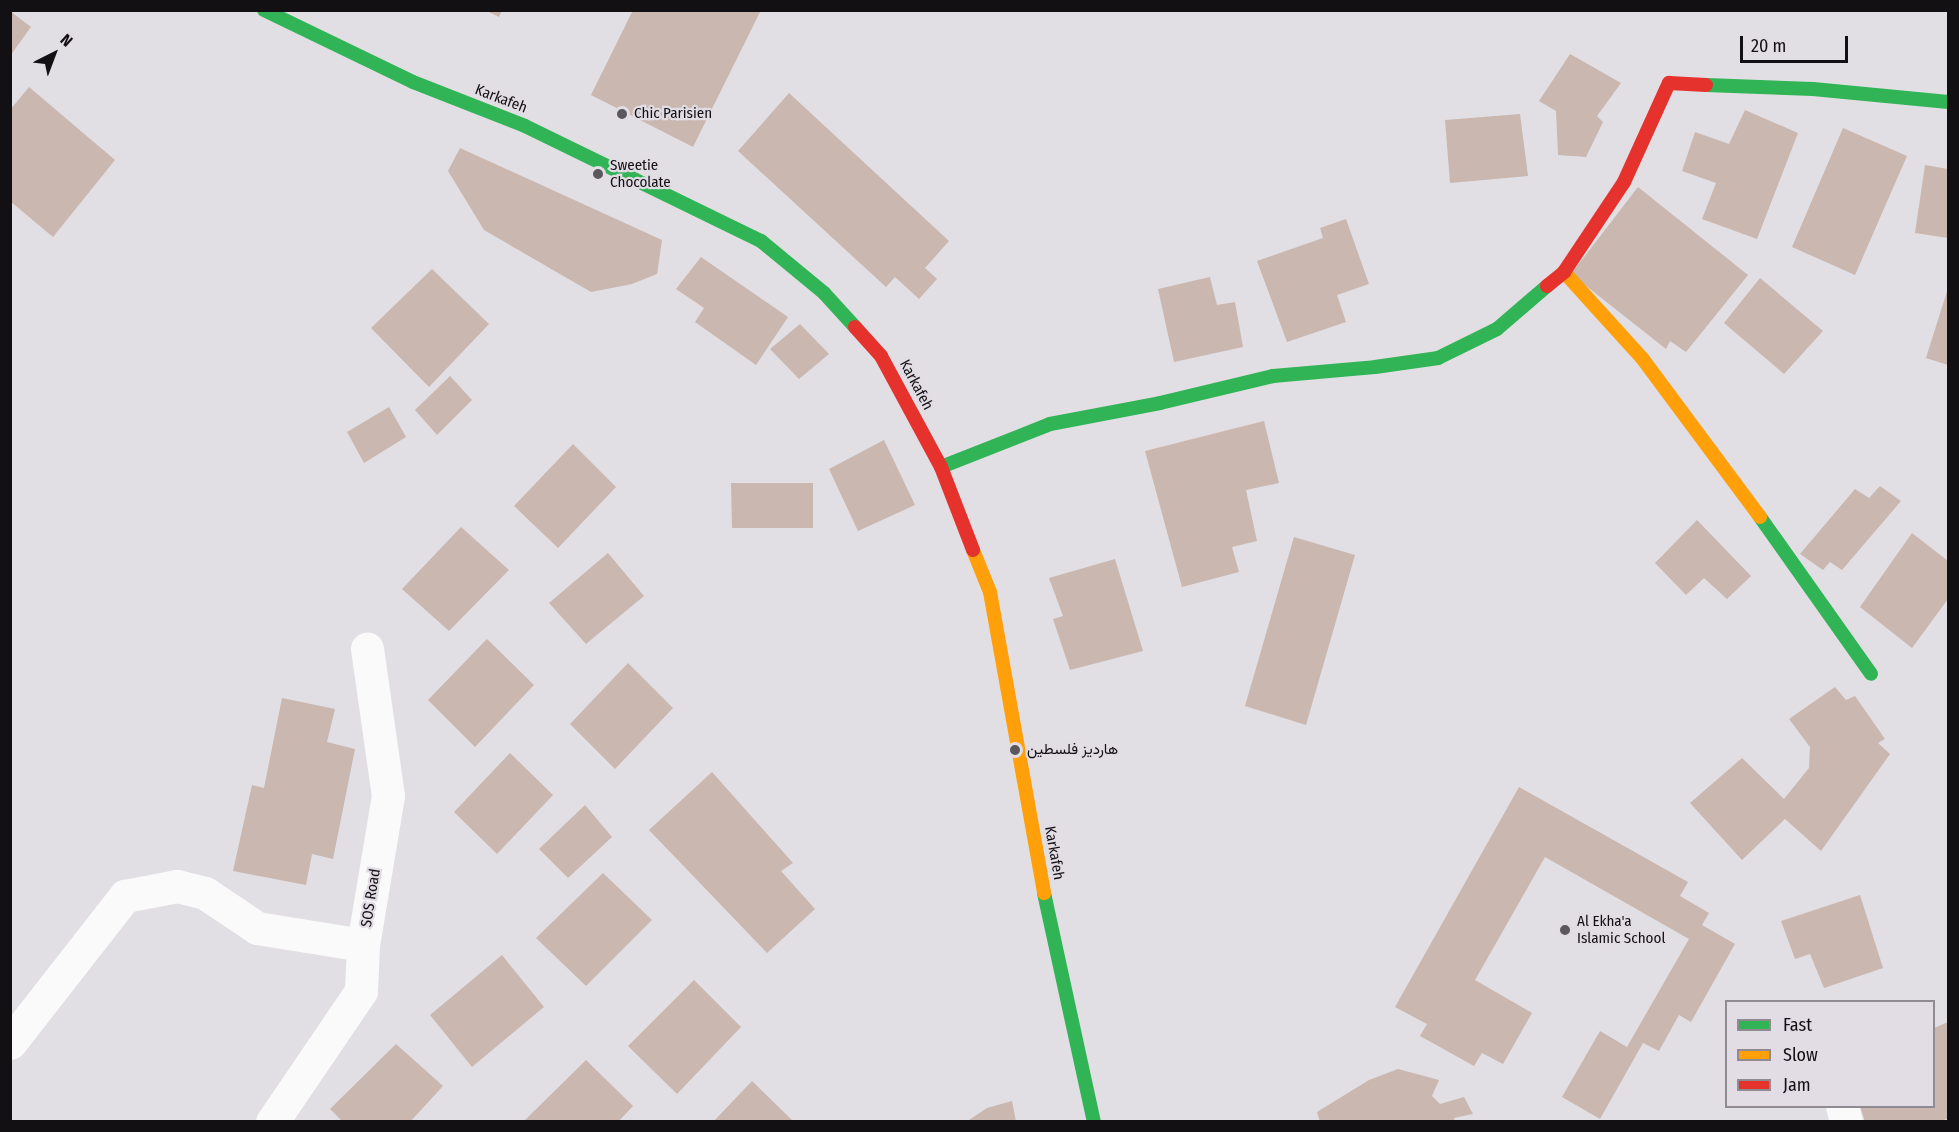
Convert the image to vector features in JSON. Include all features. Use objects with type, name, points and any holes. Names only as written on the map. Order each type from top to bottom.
[{"type":"street","name":"Karkafeh","points":[[264,10],[413,82],[525,126],[761,241],[824,293],[881,356],[941,467],[990,592],[1043,888],[1094,1122]]},
{"type":"street","points":[[941,467],[1050,424],[1160,403],[1273,376],[1375,367],[1438,358],[1497,329],[1564,272],[1624,182],[1670,83],[1813,89],[1948,102]]},
{"type":"street","points":[[1564,272],[1642,358],[1812,587],[1871,674]]},
{"type":"street","name":"SOS Road","points":[[272,1122],[361,991],[363,945],[388,796],[367,648]]},
{"type":"street","points":[[10,1043],[125,896],[177,886],[205,893],[257,928],[363,945]]},
{"type":"building","points":[[485,10],[502,10],[499,17]]},
{"type":"building","points":[[633,10],[761,10],[693,147],[591,95]]},
{"type":"building","points":[[10,11],[31,27],[10,56]]},
{"type":"building","points":[[1570,54],[1621,83],[1597,116],[1603,122],[1586,157],[1558,155],[1556,111],[1539,101]]},
{"type":"building","points":[[29,87],[115,160],[53,237],[10,201],[10,110]]},
{"type":"building","points":[[789,93],[949,241],[925,268],[937,279],[919,299],[895,277],[886,287],[738,151]]},
{"type":"building","points":[[1745,110],[1798,133],[1757,239],[1702,219],[1716,183],[1682,171],[1695,132],[1729,144]]},
{"type":"building","points":[[1520,114],[1528,176],[1450,183],[1445,120]]},
{"type":"building","points":[[1843,128],[1907,156],[1855,275],[1792,247]]},
{"type":"building","points":[[460,148],[662,240],[657,274],[632,284],[591,292],[484,230],[448,171]]},
{"type":"building","points":[[1925,165],[1948,169],[1948,238],[1915,233]]},
{"type":"building","points":[[1638,187],[1748,275],[1686,352],[1670,341],[1666,349],[1571,274]]},
{"type":"building","points":[[1346,219],[1369,284],[1337,295],[1346,322],[1287,342],[1257,261],[1323,238],[1320,228]]},
{"type":"building","points":[[701,257],[788,317],[756,365],[695,322],[704,308],[676,289]]},
{"type":"building","points":[[432,269],[489,324],[429,387],[371,328]]},
{"type":"building","points":[[1210,277],[1217,305],[1235,302],[1243,347],[1174,362],[1158,289]]},
{"type":"building","points":[[1760,278],[1823,331],[1784,374],[1724,323]]},
{"type":"building","points":[[1948,288],[1948,365],[1926,358]]},
{"type":"building","points":[[800,324],[829,354],[799,379],[770,349]]},
{"type":"building","points":[[450,376],[472,400],[437,435],[415,410]]},
{"type":"building","points":[[389,407],[406,437],[364,463],[347,432]]},
{"type":"building","points":[[1264,421],[1279,483],[1246,490],[1257,541],[1232,547],[1239,572],[1182,587],[1145,451]]},
{"type":"building","points":[[884,440],[915,505],[858,531],[829,469]]},
{"type":"building","points":[[573,444],[616,487],[558,548],[514,506]]},
{"type":"building","points":[[731,483],[813,483],[813,528],[732,528]]},
{"type":"building","points":[[1880,486],[1901,501],[1842,570],[1830,562],[1823,570],[1800,554],[1855,489],[1869,498]]},
{"type":"building","points":[[1697,520],[1751,576],[1727,599],[1704,578],[1686,595],[1655,563]]},
{"type":"building","points":[[461,527],[509,570],[449,631],[402,589]]},
{"type":"building","points":[[1912,533],[1948,561],[1948,599],[1912,648],[1860,607]]},
{"type":"building","points":[[1294,537],[1355,555],[1306,725],[1245,706]]},
{"type":"building","points":[[608,553],[644,596],[586,644],[549,603]]},
{"type":"building","points":[[1115,559],[1143,651],[1070,670],[1053,619],[1063,616],[1049,578]]},
{"type":"building","points":[[487,639],[534,685],[475,747],[428,700]]},
{"type":"building","points":[[628,663],[673,708],[615,769],[570,724]]},
{"type":"building","points":[[1835,687],[1846,700],[1855,696],[1885,739],[1878,743],[1890,754],[1821,851],[1785,819],[1742,860],[1690,803],[1742,758],[1784,799],[1809,768],[1810,747],[1789,719]]},
{"type":"building","points":[[282,698],[335,709],[327,742],[355,749],[333,859],[312,854],[306,885],[233,871],[252,785],[264,788]]},
{"type":"building","points":[[510,753],[553,795],[497,854],[454,812]]},
{"type":"building","points":[[712,772],[793,863],[781,871],[815,909],[767,953],[649,830]]},
{"type":"building","name":"Al Ekha'a Islamic School","points":[[1519,787],[1688,882],[1680,896],[1709,913],[1702,925],[1735,944],[1691,1022],[1679,1015],[1659,1051],[1643,1043],[1600,1119],[1562,1097],[1600,1031],[1627,1047],[1689,939],[1545,857],[1475,980],[1532,1013],[1503,1064],[1482,1053],[1474,1066],[1420,1036],[1427,1024],[1395,1007]]},
{"type":"building","points":[[585,805],[612,837],[568,878],[539,849]]},
{"type":"building","points":[[603,873],[652,920],[586,986],[536,938]]},
{"type":"building","points":[[1860,895],[1883,968],[1824,988],[1810,954],[1795,959],[1781,921]]},
{"type":"building","points":[[502,955],[544,1007],[472,1067],[430,1015]]},
{"type":"building","points":[[694,980],[741,1027],[677,1094],[628,1046]]},
{"type":"building","points":[[1948,1022],[1948,1118],[1940,1122],[1865,1122],[1861,1108],[1935,1108],[1935,1028]]},
{"type":"building","points":[[396,1044],[443,1086],[410,1122],[343,1122],[330,1109]]},
{"type":"building","points":[[586,1060],[633,1106],[618,1122],[523,1122]]},
{"type":"building","points":[[1398,1069],[1439,1080],[1432,1096],[1440,1104],[1464,1097],[1473,1114],[1454,1118],[1455,1122],[1320,1122],[1317,1112],[1369,1080]]},
{"type":"building","points":[[752,1081],[794,1122],[713,1122]]},
{"type":"building","points":[[1012,1101],[1016,1122],[966,1122],[987,1108]]},
{"type":"traffic: fast","points":[[264,10],[413,82],[525,126],[761,241],[824,293],[855,327]]},
{"type":"traffic: fast","points":[[1706,85],[1813,89],[1948,102]]},
{"type":"traffic: fast","points":[[941,467],[1050,424],[1160,403],[1273,376],[1375,367],[1438,358],[1497,329],[1547,286]]},
{"type":"traffic: fast","points":[[1760,517],[1871,674]]},
{"type":"traffic: fast","points":[[1044,893],[1094,1122]]},
{"type":"traffic: slow","points":[[1564,272],[1642,358],[1760,517]]},
{"type":"traffic: slow","points":[[973,550],[990,592],[1044,893]]},
{"type":"traffic: jam","points":[[1547,286],[1564,272],[1624,182],[1669,83],[1706,85]]},
{"type":"traffic: jam","points":[[855,327],[881,356],[941,467],[973,550]]},
{"type":"place","name":"Chic Parisien","points":[[622,114]]},
{"type":"place","name":"Sweetie Chocolate","points":[[598,174]]},
{"type":"place","name":"هارديز فلسطين","points":[[1015,750]]},
{"type":"place","name":"Al Ekha'a Islamic School","points":[[1565,930]]}]
